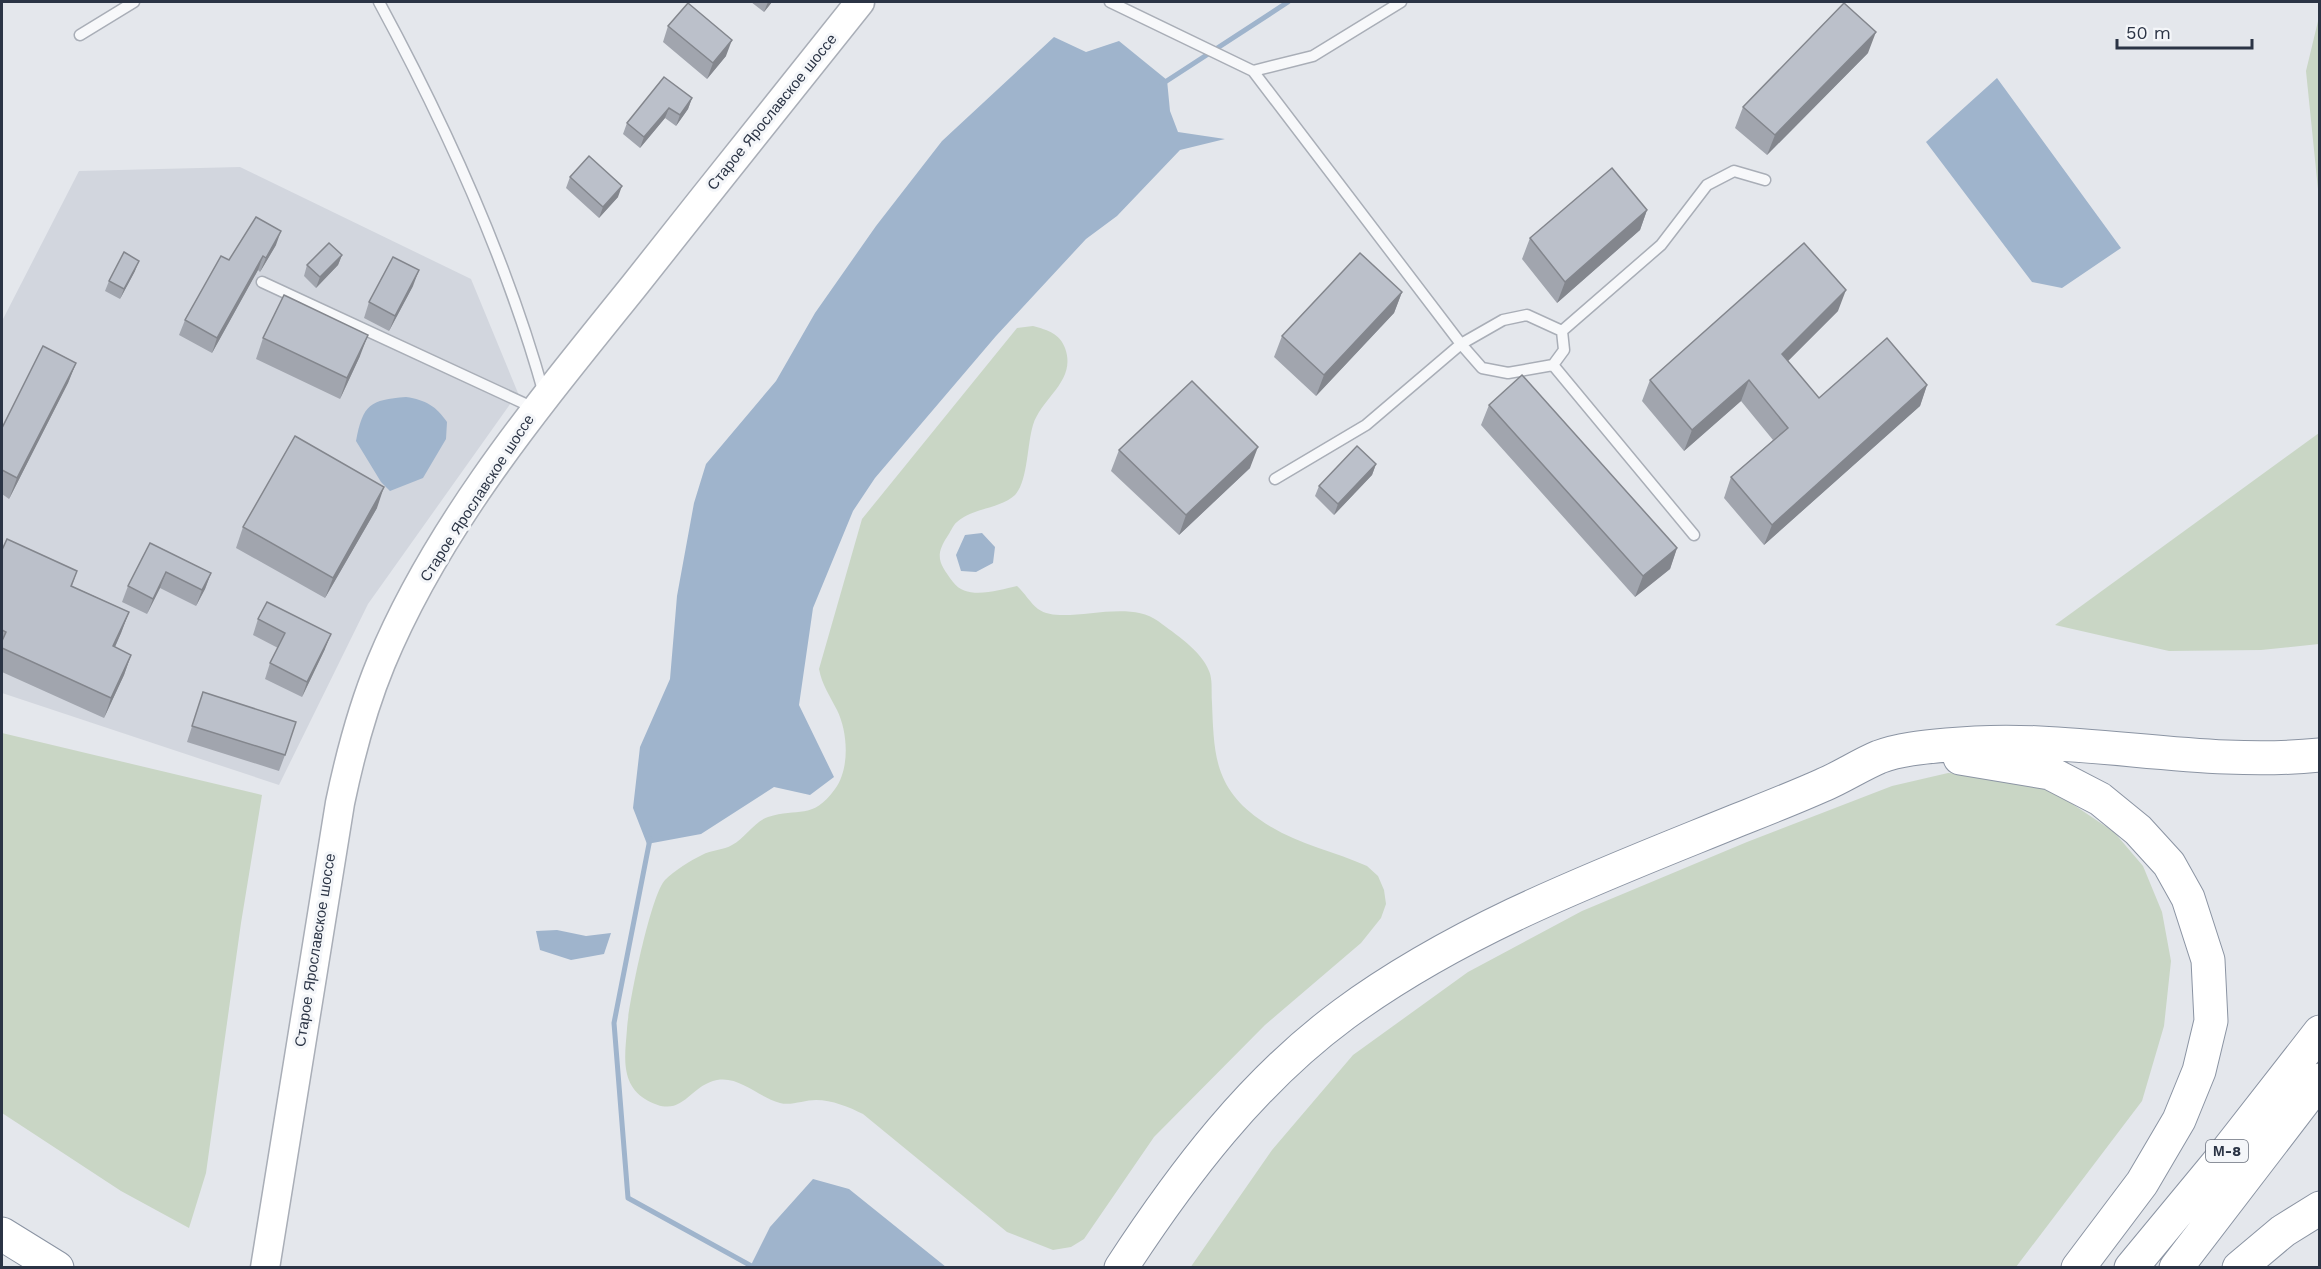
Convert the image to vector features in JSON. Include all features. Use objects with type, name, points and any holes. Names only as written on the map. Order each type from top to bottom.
[{"type":"highway","points":[[1121,1268],[1159,1211],[1225,1125],[1260,1088],[1344,1014],[1412,969],[1486,928],[1580,885],[1826,784],[1880,757],[1917,749],[1972,743],[2057,744],[2206,757],[2319,755]]},
{"type":"highway","points":[[1826,784],[1965,757],[2050,773],[2100,799],[2138,830],[2169,864],[2188,898],[2208,960],[2211,1021],[2199,1071],[2179,1120],[2142,1183],[2078,1268]]},
{"type":"highway","name":"М-8","points":[[2132,1268],[2217,1164],[2319,1032]]},
{"type":"highway","name":"М-8","points":[[2176,1268],[2319,1080]]},
{"type":"highway","points":[[2239,1268],[2283,1231],[2319,1208]]},
{"type":"highway","points":[[2,1234],[57,1268]]},
{"type":"main road","name":"Старое Ярославское шоссе","points":[[265,1268],[329,861],[349,759],[361,716],[385,654],[421,583],[473,498],[541,403],[860,2]]},
{"type":"lane","points":[[80,35],[134,2]]},
{"type":"lane","points":[[379,2],[440,118],[524,320],[541,403]]},
{"type":"lane","points":[[1110,2],[1253,71],[1461,344],[1482,368],[1508,374],[1553,365],[1564,350],[1562,332]]},
{"type":"lane","points":[[1253,71],[1313,56],[1401,2]]},
{"type":"lane","points":[[1562,332],[1661,245],[1707,185],[1734,171],[1765,180]]},
{"type":"lane","points":[[262,282],[541,403]]},
{"type":"lane","points":[[1275,479],[1366,425],[1461,344],[1503,320],[1527,315],[1562,332]]},
{"type":"lane","points":[[1553,365],[1694,535]]},
{"type":"shaded area","points":[[240,167],[471,279],[518,393],[368,604],[279,785],[2,693],[2,321],[79,171]]},
{"type":"green space","points":[[2319,17],[2319,199],[2306,71]]},
{"type":"green space","points":[[1033,326],[1057,336],[1063,343],[1067,360],[1063,379],[1037,415],[1033,425],[1025,472],[1019,489],[1009,500],[963,517],[956,523],[941,550],[940,560],[945,570],[959,588],[974,593],[992,592],[1017,586],[1035,607],[1049,614],[1129,612],[1144,614],[1158,621],[1194,649],[1205,663],[1211,682],[1214,738],[1219,768],[1233,794],[1259,819],[1285,834],[1367,866],[1378,876],[1384,890],[1386,904],[1381,918],[1361,943],[1265,1025],[1154,1137],[1084,1239],[1071,1247],[1053,1250],[1007,1232],[863,1114],[852,1109],[822,1100],[780,1103],[741,1084],[725,1080],[707,1083],[677,1105],[668,1107],[658,1105],[645,1099],[631,1085],[625,1058],[628,1017],[641,951],[653,906],[665,880],[698,857],[732,845],[763,819],[812,809],[827,799],[840,781],[845,761],[845,739],[841,719],[824,685],[819,669],[862,519],[1017,328]]},
{"type":"green space","points":[[2319,433],[2319,644],[2261,650],[2169,651],[2055,625]]},
{"type":"green space","points":[[2,733],[262,795],[241,923],[206,1173],[189,1228],[121,1191],[2,1113]]},
{"type":"green space","points":[[1948,773],[2010,776],[2056,793],[2114,832],[2143,866],[2162,912],[2171,961],[2164,1026],[2142,1101],[2016,1267],[1190,1268],[1272,1150],[1353,1055],[1468,972],[1582,911],[1747,842],[1892,786]]},
{"type":"water","points":[[1054,37],[1086,52],[1119,41],[1167,80],[1170,111],[1178,132],[1225,139],[1180,150],[1117,216],[1086,239],[996,336],[875,478],[853,511],[813,608],[799,705],[834,777],[810,795],[774,787],[701,834],[647,844],[633,808],[640,747],[670,679],[677,596],[694,503],[706,464],[776,381],[815,313],[876,226],[942,141]]},
{"type":"water","points":[[1997,78],[2121,248],[2062,288],[2032,282],[1926,142]]},
{"type":"water","points":[[406,397],[425,402],[439,412],[447,422],[446,439],[423,478],[390,491],[381,482],[356,441],[362,419],[370,406],[384,400]]},
{"type":"water","points":[[982,533],[995,547],[993,563],[976,572],[961,571],[956,555],[965,535]]},
{"type":"water","points":[[557,930],[586,936],[611,933],[604,954],[571,960],[540,950],[536,931]]},
{"type":"water","points":[[813,1179],[849,1189],[946,1267],[750,1267],[770,1227]]},
{"type":"building","points":[[688,3],[732,40],[713,63],[668,26]]},
{"type":"building","points":[[1844,3],[1876,32],[1775,135],[1743,107]]},
{"type":"building","points":[[664,77],[692,98],[680,115],[669,108],[644,137],[627,123]]},
{"type":"building","points":[[589,156],[622,186],[603,207],[570,177]]},
{"type":"building","points":[[1612,168],[1647,210],[1565,282],[1530,238]]},
{"type":"building","points":[[256,217],[281,231],[266,258],[263,256],[217,338],[185,320],[221,256],[229,260]]},
{"type":"building","points":[[329,243],[342,255],[320,277],[307,265]]},
{"type":"building","points":[[1804,243],[1846,290],[1782,354],[1819,398],[1887,338],[1927,385],[1772,525],[1731,477],[1788,428],[1749,380],[1692,430],[1650,380]]},
{"type":"building","points":[[124,252],[139,261],[124,289],[109,281]]},
{"type":"building","points":[[1360,253],[1402,292],[1324,375],[1282,336]]},
{"type":"building","points":[[393,257],[419,270],[395,316],[369,302]]},
{"type":"building","points":[[284,295],[368,335],[347,378],[263,338]]},
{"type":"building","points":[[43,346],[76,363],[17,478],[2,470],[2,428]]},
{"type":"building","points":[[1522,375],[1677,548],[1643,576],[1489,405]]},
{"type":"building","points":[[1192,381],[1258,447],[1186,515],[1119,450]]},
{"type":"building","points":[[295,436],[384,487],[333,578],[243,527]]},
{"type":"building","points":[[1357,446],[1376,464],[1338,504],[1319,486]]},
{"type":"building","points":[[7,539],[77,571],[71,586],[129,612],[113,646],[131,655],[111,698],[2,648],[6,632],[2,630],[2,550]]},
{"type":"building","points":[[150,543],[211,573],[202,590],[166,572],[153,599],[128,586]]},
{"type":"building","points":[[267,602],[331,634],[307,682],[270,663],[285,633],[258,619]]},
{"type":"building","points":[[203,692],[296,722],[285,755],[192,726]]},
{"type":"waterway","points":[[1162,84],[1288,2]]},
{"type":"waterway","points":[[650,839],[614,1023],[628,1198],[755,1268]]}]
